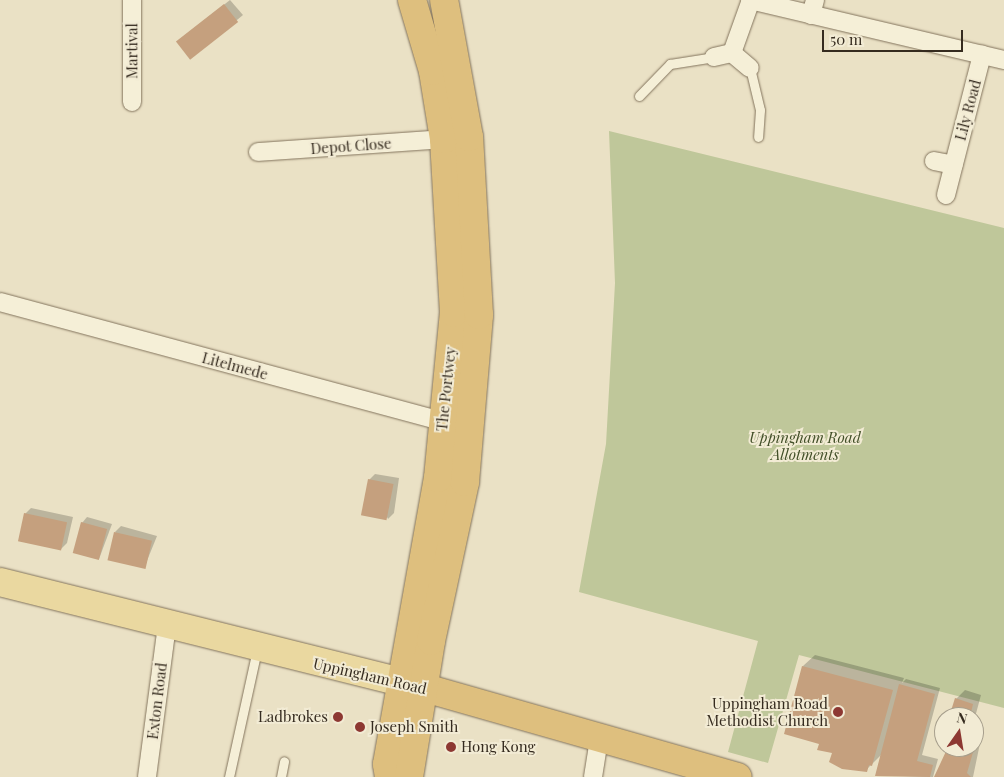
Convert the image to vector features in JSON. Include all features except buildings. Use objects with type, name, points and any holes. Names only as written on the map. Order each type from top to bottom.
[{"type":"highway","name":"The Portwey","points":[[410,777],[413,686],[438,478],[454,313],[444,139],[433,71],[412,0]]},
{"type":"highway","name":"The Portwey","points":[[389,777],[413,686],[431,641],[465,482],[479,315],[469,137],[444,0]]},
{"type":"highway","name":"Uppingham Road","points":[[413,686],[738,777]]},
{"type":"main road","name":"Uppingham Road","points":[[0,582],[167,624],[257,650],[413,686]]},
{"type":"street","name":"Martival","points":[[132,0],[132,102]]},
{"type":"street","points":[[732,53],[750,0],[813,8],[1004,60]]},
{"type":"street","points":[[714,57],[732,53]]},
{"type":"street","points":[[732,53],[750,68]]},
{"type":"street","name":"Lily Road","points":[[946,195],[982,55]]},
{"type":"street","name":"Depot Close","points":[[258,152],[444,139]]},
{"type":"street","points":[[934,161],[954,165]]},
{"type":"street","name":"Litelmede","points":[[0,302],[442,422],[471,426]]},
{"type":"street","name":"Exton Road","points":[[147,777],[167,624]]},
{"type":"street","points":[[593,777],[599,739]]},
{"type":"lane","points":[[639,96],[670,64],[714,57]]},
{"type":"lane","points":[[750,68],[760,110],[758,137]]},
{"type":"lane","points":[[229,777],[257,650]]},
{"type":"lane","points":[[281,777],[284,761]]},
{"type":"green space","name":"Uppingham Road Allotments","points":[[609,131],[1004,228],[1004,708],[799,655],[768,763],[728,752],[758,641],[579,592],[606,444],[615,283]]},
{"type":"place","name":"Uppingham Road Methodist Church","points":[[838,712]]},
{"type":"place","name":"Ladbrokes","points":[[338,717]]},
{"type":"place","name":"Joseph Smith","points":[[360,727]]},
{"type":"place","name":"Hong Kong","points":[[451,747]]}]
